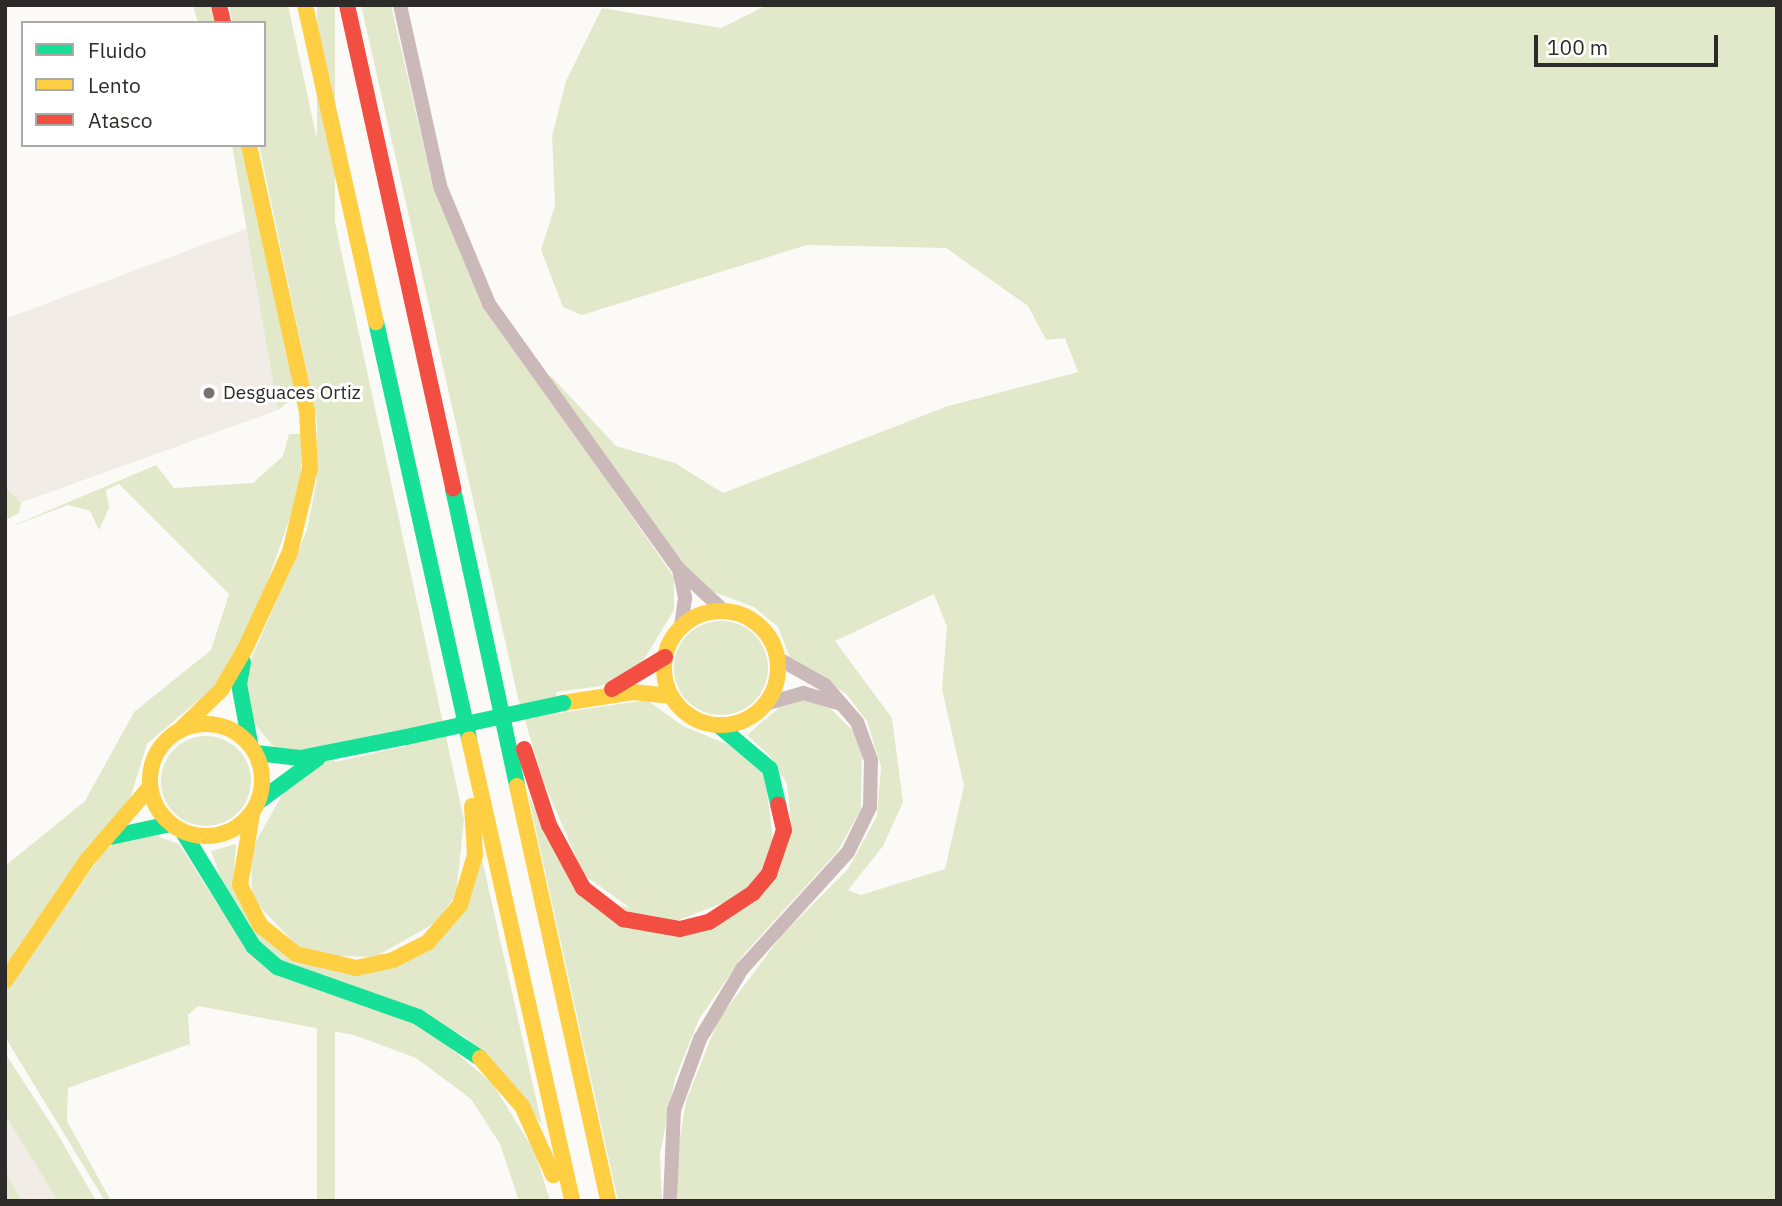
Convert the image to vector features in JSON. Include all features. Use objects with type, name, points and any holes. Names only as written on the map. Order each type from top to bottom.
[{"type":"main road","points":[[304,5],[572,1201]]},
{"type":"main road","points":[[347,5],[608,1201]]},
{"type":"main road","points":[[5,982],[107,839],[150,787],[156,752],[221,690],[245,649],[290,552],[310,469],[307,411],[249,147]]},
{"type":"main road","points":[[475,595],[564,859],[583,888],[623,919],[680,929],[709,922],[753,893],[769,874],[784,830],[779,786],[757,752],[718,725],[682,711],[670,696],[665,657]]},
{"type":"main road","points":[[595,696],[665,657],[681,628],[723,611],[752,621],[777,658],[765,704],[744,720],[718,725]]},
{"type":"main road","points":[[245,649],[239,684],[253,748],[262,769],[240,885],[260,925],[277,942],[315,962],[345,967],[409,953],[428,942],[460,905],[475,855],[460,696]]},
{"type":"main road","points":[[181,729],[218,724],[253,748],[322,755],[595,696],[670,696]]},
{"type":"main road","points":[[107,839],[177,828],[228,832],[322,755]]},
{"type":"main road","points":[[150,787],[234,920],[276,967],[418,1017],[475,1053],[522,1106],[565,1201]]},
{"type":"street","points":[[400,5],[440,186],[489,304],[679,569],[723,611]]},
{"type":"street","points":[[679,569],[685,598],[681,628]]},
{"type":"street","points":[[670,1201],[674,1110],[700,1038],[742,970],[848,852],[870,807],[871,760],[844,705],[825,685],[777,658]]},
{"type":"street","points":[[765,704],[803,693],[844,705]]},
{"type":"shaded area","name":"Desguaces Ortiz","points":[[248,228],[278,410],[17,504],[5,487],[5,319]]},
{"type":"shaded area","points":[[5,1115],[58,1201],[22,1201],[5,1171]]},
{"type":"green space","points":[[193,5],[212,5],[216,21],[197,21]]},
{"type":"green space","points":[[229,5],[288,5],[464,820],[456,895],[435,923],[375,957],[328,956],[296,945],[252,898],[251,850],[286,788],[318,766],[410,745],[277,751],[248,716],[244,676],[307,530],[319,470],[318,425],[259,147],[266,147],[266,21],[233,21]]},
{"type":"green space","points":[[317,5],[335,5],[335,1201],[317,1201]]},
{"type":"green space","points":[[361,5],[391,5],[431,178],[479,298],[674,577],[674,610],[640,666],[601,686],[556,692],[559,713],[647,700],[683,726],[729,745],[765,775],[773,839],[762,867],[738,897],[674,922],[644,918],[584,875],[544,783],[518,698]]},
{"type":"green space","points":[[767,5],[1777,5],[1777,1201],[678,1201],[676,1160],[686,1101],[718,1020],[782,935],[848,869],[877,816],[881,767],[867,721],[846,694],[790,658],[778,627],[754,607],[705,589],[680,562],[555,391],[550,375],[616,446],[675,463],[723,493],[948,406],[1078,372],[1065,338],[1046,340],[1028,306],[946,248],[807,245],[582,315],[563,307],[541,250],[555,205],[552,136],[566,81],[602,8],[721,28]],"holes":[[[934,594],[947,627],[942,689],[964,786],[945,869],[861,895],[848,890],[883,846],[903,802],[892,718],[835,641]]]},
{"type":"green space","points":[[232,147],[243,147],[296,396],[278,410]]},
{"type":"green space","points":[[289,434],[301,434],[301,487],[261,600],[221,681],[147,744],[130,799],[5,967],[5,866],[85,801],[134,712],[211,650],[229,594],[119,484],[106,490],[109,508],[99,530],[90,511],[68,505],[5,529],[156,465],[174,488],[253,483],[283,456]]},
{"type":"green space","points":[[5,487],[21,503],[19,513],[7,519]]},
{"type":"green space","points":[[721,621],[739,625],[754,635],[764,650],[768,668],[764,686],[754,701],[739,711],[721,715],[703,711],[688,701],[678,686],[674,668],[678,650],[688,635],[703,625]]},
{"type":"green space","points":[[804,699],[826,704],[853,731],[862,756],[861,809],[838,851],[745,953],[699,1019],[675,1079],[660,1154],[662,1201],[618,1201],[528,794],[577,894],[714,930],[791,821],[787,784],[770,756],[747,735],[780,707]]},
{"type":"green space","points":[[197,736],[215,736],[231,743],[244,756],[251,772],[251,790],[244,806],[231,819],[215,826],[197,826],[181,819],[168,806],[161,790],[161,772],[168,756],[181,743]]},
{"type":"green space","points":[[149,833],[179,844],[218,905],[434,1034],[492,1083],[535,1152],[550,1201],[519,1201],[500,1144],[471,1099],[416,1058],[354,1035],[198,1006],[188,1015],[190,1044],[68,1088],[67,1121],[111,1201],[105,1201],[5,1037],[5,992],[102,854],[120,838]]},
{"type":"green space","points":[[236,844],[233,884],[256,928],[304,963],[343,973],[382,969],[438,941],[466,905],[482,859],[542,1125],[498,1067],[465,1037],[414,1009],[304,972],[267,950],[224,887],[211,851]]},
{"type":"green space","points":[[5,1053],[57,1133],[96,1201],[58,1201],[5,1115]]},
{"type":"green space","points":[[5,1171],[22,1201],[5,1201]]},
{"type":"traffic: fast","points":[[376,322],[469,739]]},
{"type":"traffic: fast","points":[[453,489],[517,786]]},
{"type":"traffic: fast","points":[[243,662],[239,684],[250,743]]},
{"type":"traffic: fast","points":[[406,737],[563,703]]},
{"type":"traffic: fast","points":[[718,725],[770,769],[778,805]]},
{"type":"traffic: fast","points":[[256,753],[300,758],[406,737]]},
{"type":"traffic: fast","points":[[258,802],[318,758]]},
{"type":"traffic: fast","points":[[110,837],[170,824]]},
{"type":"traffic: fast","points":[[183,832],[253,946],[277,967],[418,1017],[480,1058]]},
{"type":"traffic: slow","points":[[305,5],[376,322]]},
{"type":"traffic: slow","points":[[181,729],[221,690],[245,649],[290,552],[310,469],[307,411],[249,147]]},
{"type":"traffic: slow","points":[[721,611],[743,616],[761,628],[773,646],[778,668],[773,690],[761,708],[743,720],[721,725],[699,720],[681,708],[669,690],[664,668],[669,646],[681,628],[699,616],[721,611]]},
{"type":"traffic: slow","points":[[563,703],[633,692],[670,696]]},
{"type":"traffic: slow","points":[[206,724],[228,728],[246,740],[258,758],[262,780],[258,802],[246,820],[228,832],[206,836],[184,832],[166,820],[154,802],[150,780],[154,758],[166,740],[184,728],[206,724]]},
{"type":"traffic: slow","points":[[469,739],[572,1201]]},
{"type":"traffic: slow","points":[[517,786],[608,1201]]},
{"type":"traffic: slow","points":[[5,981],[88,859],[150,787]]},
{"type":"traffic: slow","points":[[252,814],[240,885],[260,925],[296,954],[356,968],[393,960],[428,942],[460,905],[475,855],[472,806]]},
{"type":"traffic: slow","points":[[480,1058],[522,1106],[553,1175]]},
{"type":"traffic: jam","points":[[219,5],[223,21]]},
{"type":"traffic: jam","points":[[347,5],[453,489]]},
{"type":"traffic: jam","points":[[612,689],[665,657]]},
{"type":"traffic: jam","points":[[524,749],[549,825],[583,888],[623,919],[680,929],[709,922],[753,893],[769,874],[784,830],[778,805]]},
{"type":"place","name":"Desguaces Ortiz","points":[[209,393]]}]
